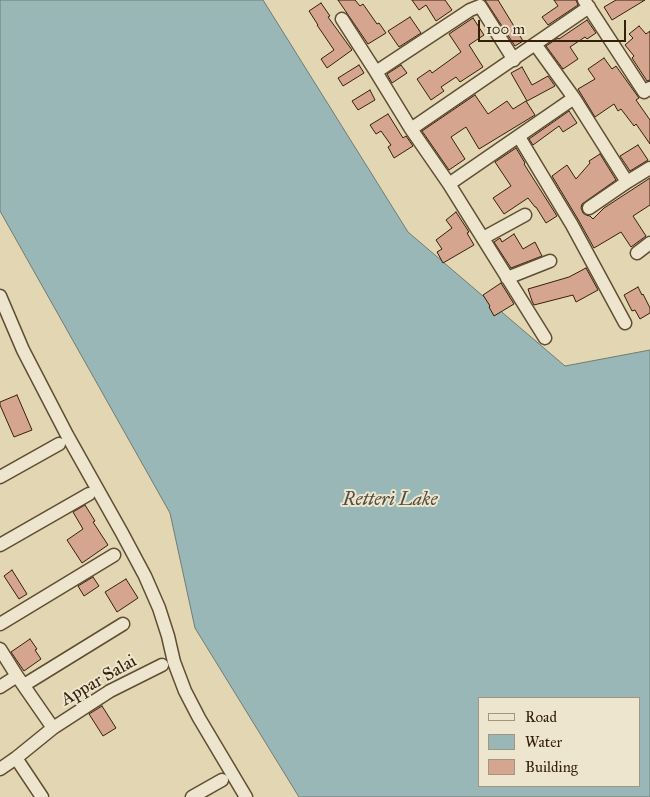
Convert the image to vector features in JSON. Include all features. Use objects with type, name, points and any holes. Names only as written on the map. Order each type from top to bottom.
[{"type":"street","points":[[412,129],[514,60],[587,4],[648,94]]},
{"type":"street","points":[[376,72],[470,10],[480,6],[514,60]]},
{"type":"street","points":[[342,18],[545,338]]},
{"type":"street","points":[[536,44],[574,98],[627,182]]},
{"type":"street","points":[[449,184],[574,98]]},
{"type":"street","points":[[519,137],[572,226],[625,323]]},
{"type":"street","points":[[589,208],[650,168]]},
{"type":"street","points":[[483,238],[525,215]]},
{"type":"street","points":[[637,253],[650,244]]},
{"type":"street","points":[[507,278],[550,261]]},
{"type":"street","points":[[0,296],[4,319],[23,350],[67,435],[122,533],[159,608],[174,662],[185,691],[246,797]]},
{"type":"street","points":[[0,477],[59,444]]},
{"type":"street","points":[[0,545],[89,494]]},
{"type":"street","points":[[0,624],[114,555]]},
{"type":"street","points":[[0,687],[20,681],[123,624]]},
{"type":"street","points":[[0,650],[54,728]]},
{"type":"street","name":"Appar Salai","points":[[0,769],[54,728],[110,691],[162,665]]},
{"type":"street","points":[[16,758],[42,797]]},
{"type":"street","points":[[192,797],[222,780]]},
{"type":"water","name":"Retteri Lake","points":[[0,0],[263,0],[408,232],[565,366],[650,350],[650,797],[299,797],[195,628],[170,513],[0,211]]},
{"type":"building","points":[[338,0],[355,0],[360,6],[363,4],[386,33],[368,44]]},
{"type":"building","points":[[412,0],[445,0],[452,10],[436,21],[426,5],[419,10]]},
{"type":"building","points":[[485,0],[498,0],[523,41],[515,46]]},
{"type":"building","points":[[554,0],[576,0],[578,5],[548,25],[542,17],[558,6]]},
{"type":"building","points":[[616,0],[645,0],[612,20],[604,7]]},
{"type":"building","points":[[321,3],[330,16],[328,17],[352,50],[327,68],[321,59],[334,50],[309,11]]},
{"type":"building","points":[[410,17],[421,33],[399,47],[388,31]]},
{"type":"building","points":[[473,18],[484,35],[469,45],[483,67],[460,82],[456,77],[441,87],[444,91],[431,100],[417,79],[430,70],[432,73],[461,52],[449,34]]},
{"type":"building","points":[[587,20],[596,33],[587,39],[585,37],[570,47],[578,59],[563,69],[546,46]]},
{"type":"building","points":[[639,26],[646,34],[650,31],[650,80],[647,81],[632,58],[634,56],[625,45],[633,38],[629,34]]},
{"type":"building","points":[[604,58],[612,69],[616,66],[639,98],[636,100],[650,120],[650,144],[636,124],[634,126],[621,109],[618,111],[614,104],[595,117],[578,89],[595,79],[588,69]]},
{"type":"building","points":[[359,65],[364,73],[343,86],[338,78]]},
{"type":"building","points":[[401,65],[407,73],[392,83],[387,74]]},
{"type":"building","points":[[522,67],[532,85],[548,76],[555,86],[527,101],[511,73]]},
{"type":"building","points":[[370,90],[375,100],[358,110],[352,101]]},
{"type":"building","points":[[475,95],[488,114],[507,101],[513,109],[526,101],[535,115],[479,149],[466,127],[451,137],[465,159],[449,170],[422,131]]},
{"type":"building","points":[[569,111],[577,123],[563,132],[559,126],[533,145],[529,139]]},
{"type":"building","points":[[388,114],[403,138],[406,136],[413,146],[394,158],[388,147],[391,145],[381,131],[376,134],[370,125]]},
{"type":"building","points":[[638,145],[648,160],[630,171],[620,156]]},
{"type":"building","points":[[516,148],[557,216],[546,223],[528,198],[504,214],[493,198],[511,186],[495,162]]},
{"type":"building","points":[[600,154],[616,180],[582,204],[583,213],[593,219],[604,208],[650,178],[650,205],[633,216],[646,236],[631,247],[621,232],[594,248],[552,176],[567,165],[576,179],[590,163],[589,161]]},
{"type":"building","points":[[456,212],[469,232],[467,233],[474,245],[443,263],[437,252],[442,249],[436,240],[452,228],[446,220]]},
{"type":"building","points":[[514,234],[523,249],[535,242],[542,256],[511,268],[494,242],[500,238],[502,242]]},
{"type":"building","points":[[586,268],[598,290],[576,302],[573,295],[534,305],[528,289],[569,277]]},
{"type":"building","points":[[501,283],[514,304],[494,316],[483,295]]},
{"type":"building","points":[[638,287],[650,308],[650,313],[640,319],[635,310],[632,311],[624,295]]},
{"type":"building","points":[[17,395],[32,430],[14,437],[0,402]]},
{"type":"building","points":[[85,505],[95,521],[93,522],[108,545],[82,563],[67,540],[83,529],[73,512]]},
{"type":"building","points":[[12,570],[27,594],[19,599],[4,576]]},
{"type":"building","points":[[93,577],[99,586],[84,596],[78,586]]},
{"type":"building","points":[[126,579],[138,598],[117,612],[105,592]]},
{"type":"building","points":[[30,639],[41,659],[24,671],[11,652]]},
{"type":"building","points":[[102,706],[116,728],[103,736],[89,714]]}]
